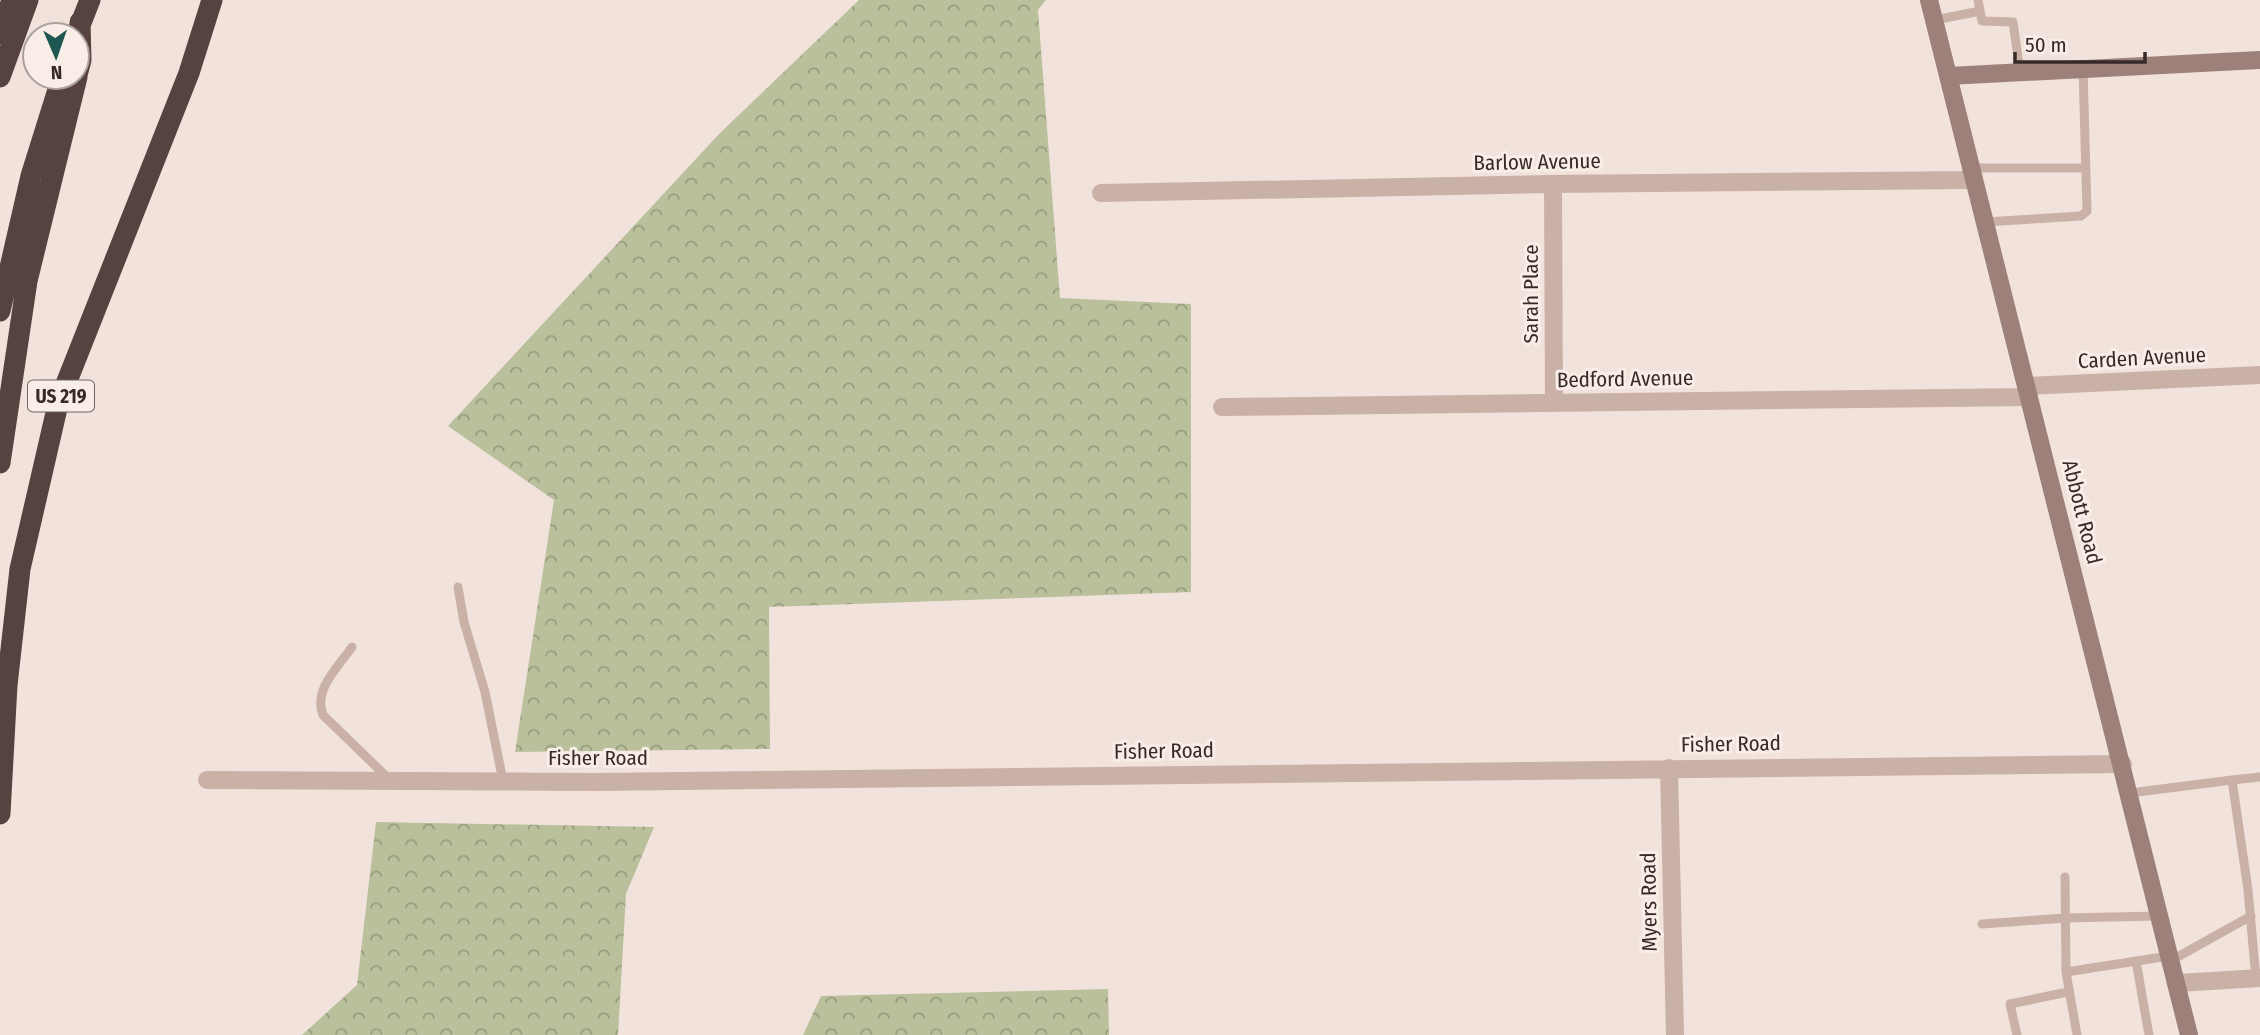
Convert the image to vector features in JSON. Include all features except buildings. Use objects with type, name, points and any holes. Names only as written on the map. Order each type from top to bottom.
[{"type":"highway","points":[[0,34],[12,0]]},
{"type":"highway","points":[[0,78],[28,0]]},
{"type":"highway","points":[[81,21],[89,0]]},
{"type":"highway","name":"US 219","points":[[0,814],[7,685],[20,569],[58,404],[189,73],[212,0]]},
{"type":"highway","points":[[0,311],[31,176],[58,91]]},
{"type":"highway","points":[[0,463],[27,281],[73,91]]},
{"type":"street","name":"Abbott Road","points":[[1930,0],[2189,1035]]},
{"type":"street","points":[[1948,76],[2260,60]]},
{"type":"street","name":"Barlow Avenue","points":[[1101,193],[1973,174]]},
{"type":"street","name":"Sarah Place","points":[[1553,184],[1554,403]]},
{"type":"street","name":"Carden Avenue","points":[[2028,392],[2260,374]]},
{"type":"street","name":"Bedford Avenue","points":[[1222,407],[1554,403],[2028,392]]},
{"type":"street","name":"Fisher Road","points":[[207,780],[503,781],[2123,764]]},
{"type":"street","name":"Myers Road","points":[[1669,768],[1675,1035]]},
{"type":"street","points":[[2178,983],[2258,979]]},
{"type":"lane","points":[[1978,0],[1982,21],[2013,22],[2020,72]]},
{"type":"lane","points":[[1935,20],[1980,11]]},
{"type":"lane","points":[[1985,222],[2081,216],[2087,211],[2083,69]]},
{"type":"lane","points":[[1973,174],[2085,168]]},
{"type":"lane","points":[[458,587],[464,622],[485,692],[503,781]]},
{"type":"lane","points":[[352,647],[321,692],[319,704],[323,715],[391,781]]},
{"type":"lane","points":[[2130,793],[2260,777]]},
{"type":"lane","points":[[2232,780],[2258,979]]},
{"type":"lane","points":[[2065,877],[2066,972],[2077,1035]]},
{"type":"lane","points":[[1982,924],[2065,918],[2161,916]]},
{"type":"lane","points":[[2066,972],[2171,958],[2251,916]]},
{"type":"lane","points":[[2136,961],[2149,1035]]},
{"type":"lane","points":[[2017,1035],[2010,1004],[2068,992]]},
{"type":"green space","points":[[859,0],[1046,0],[1038,10],[1060,298],[1191,304],[1191,592],[769,607],[770,749],[515,752],[554,500],[448,426],[720,133]]},
{"type":"green space","points":[[376,822],[654,827],[626,894],[618,1035],[302,1035],[357,985]]},
{"type":"green space","points":[[1108,989],[1109,1035],[803,1035],[821,996]]}]
